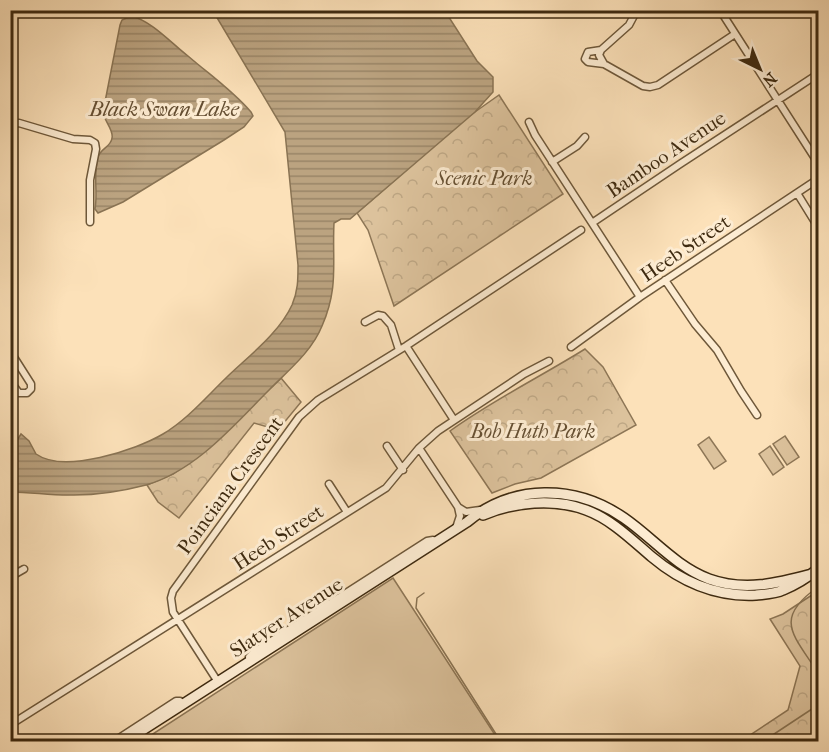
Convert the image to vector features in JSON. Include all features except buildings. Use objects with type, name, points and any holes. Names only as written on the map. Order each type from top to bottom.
[{"type":"main road","name":"Slatyer Avenue","points":[[468,522],[483,509],[523,494],[562,494],[588,500],[624,518],[681,565],[710,579],[749,586],[767,585],[816,571]]},
{"type":"main road","name":"Slatyer Avenue","points":[[124,741],[455,530],[495,510],[523,504],[553,503],[586,510],[630,538],[676,574],[696,585],[726,594],[747,595],[777,592],[816,571]]},
{"type":"street","points":[[637,10],[629,25],[601,50],[588,52],[585,59],[588,62],[604,64],[643,86],[658,85],[735,34]]},
{"type":"street","points":[[720,10],[819,163]]},
{"type":"street","points":[[601,50],[600,57],[604,64]]},
{"type":"street","name":"Bamboo Avenue","points":[[592,223],[819,74]]},
{"type":"street","points":[[529,122],[552,162],[640,297]]},
{"type":"street","points":[[10,124],[19,123],[95,143],[90,180],[90,222]]},
{"type":"street","points":[[552,162],[577,146],[585,137]]},
{"type":"street","name":"Heeb Street","points":[[571,347],[665,280],[819,179]]},
{"type":"street","points":[[797,193],[819,227]]},
{"type":"street","points":[[454,420],[406,346],[581,230]]},
{"type":"street","points":[[665,280],[695,324],[717,350],[757,415]]},
{"type":"street","points":[[365,322],[378,315],[383,316],[391,325],[399,350]]},
{"type":"street","name":"Poinciana Crescent","points":[[219,682],[178,621],[171,606],[173,591],[299,417],[318,400],[406,346]]},
{"type":"street","points":[[10,351],[31,384],[31,389],[27,393],[19,393],[10,381]]},
{"type":"street","name":"Heeb Street","points":[[10,725],[386,488],[419,448],[438,431],[524,374],[549,361]]},
{"type":"street","points":[[387,447],[403,470]]},
{"type":"street","points":[[419,448],[458,507],[460,516],[455,530]]},
{"type":"street","points":[[329,484],[347,512]]},
{"type":"street","points":[[458,507],[466,512],[483,509]]},
{"type":"street","points":[[10,577],[24,569]]},
{"type":"street","points":[[112,741],[176,701],[183,704]]},
{"type":"green space","name":"Scenic Park","points":[[499,95],[563,194],[394,306],[368,230],[357,213],[465,119]]},
{"type":"green space","name":"Bob Huth Park","points":[[585,349],[603,367],[636,425],[541,478],[515,484],[492,493],[450,431]]},
{"type":"green space","points":[[281,378],[301,402],[278,430],[254,423],[179,518],[158,502],[147,485],[173,474],[203,453]]},
{"type":"green space","points":[[785,436],[799,457],[787,465],[773,444]]},
{"type":"green space","points":[[709,437],[726,461],[714,469],[698,445]]},
{"type":"green space","points":[[770,446],[784,467],[773,475],[759,454]]},
{"type":"green space","points":[[393,578],[499,741],[142,741]]},
{"type":"green space","points":[[818,591],[818,741],[741,741],[788,710],[800,666],[770,619],[783,614]]},
{"type":"water","points":[[213,11],[445,11],[477,61],[493,77],[493,92],[475,112],[350,219],[341,219],[334,223],[333,287],[318,335],[299,360],[214,445],[182,469],[146,485],[83,495],[11,492],[11,445],[21,434],[29,441],[36,454],[48,460],[64,462],[100,458],[151,440],[172,428],[197,407],[272,334],[292,305],[297,290],[298,265],[285,132]]},
{"type":"water","name":"Black Swan Lake","points":[[131,16],[161,33],[229,90],[253,116],[244,127],[224,140],[123,202],[98,213],[95,209],[98,157],[110,144],[112,135],[103,112],[120,25],[122,20]]},
{"type":"waterway","points":[[818,587],[804,598],[791,618],[795,638],[818,673]]},
{"type":"waterway","points":[[424,593],[417,598],[416,608],[501,742]]},
{"type":"waterway","points":[[762,742],[815,707],[818,700]]}]
